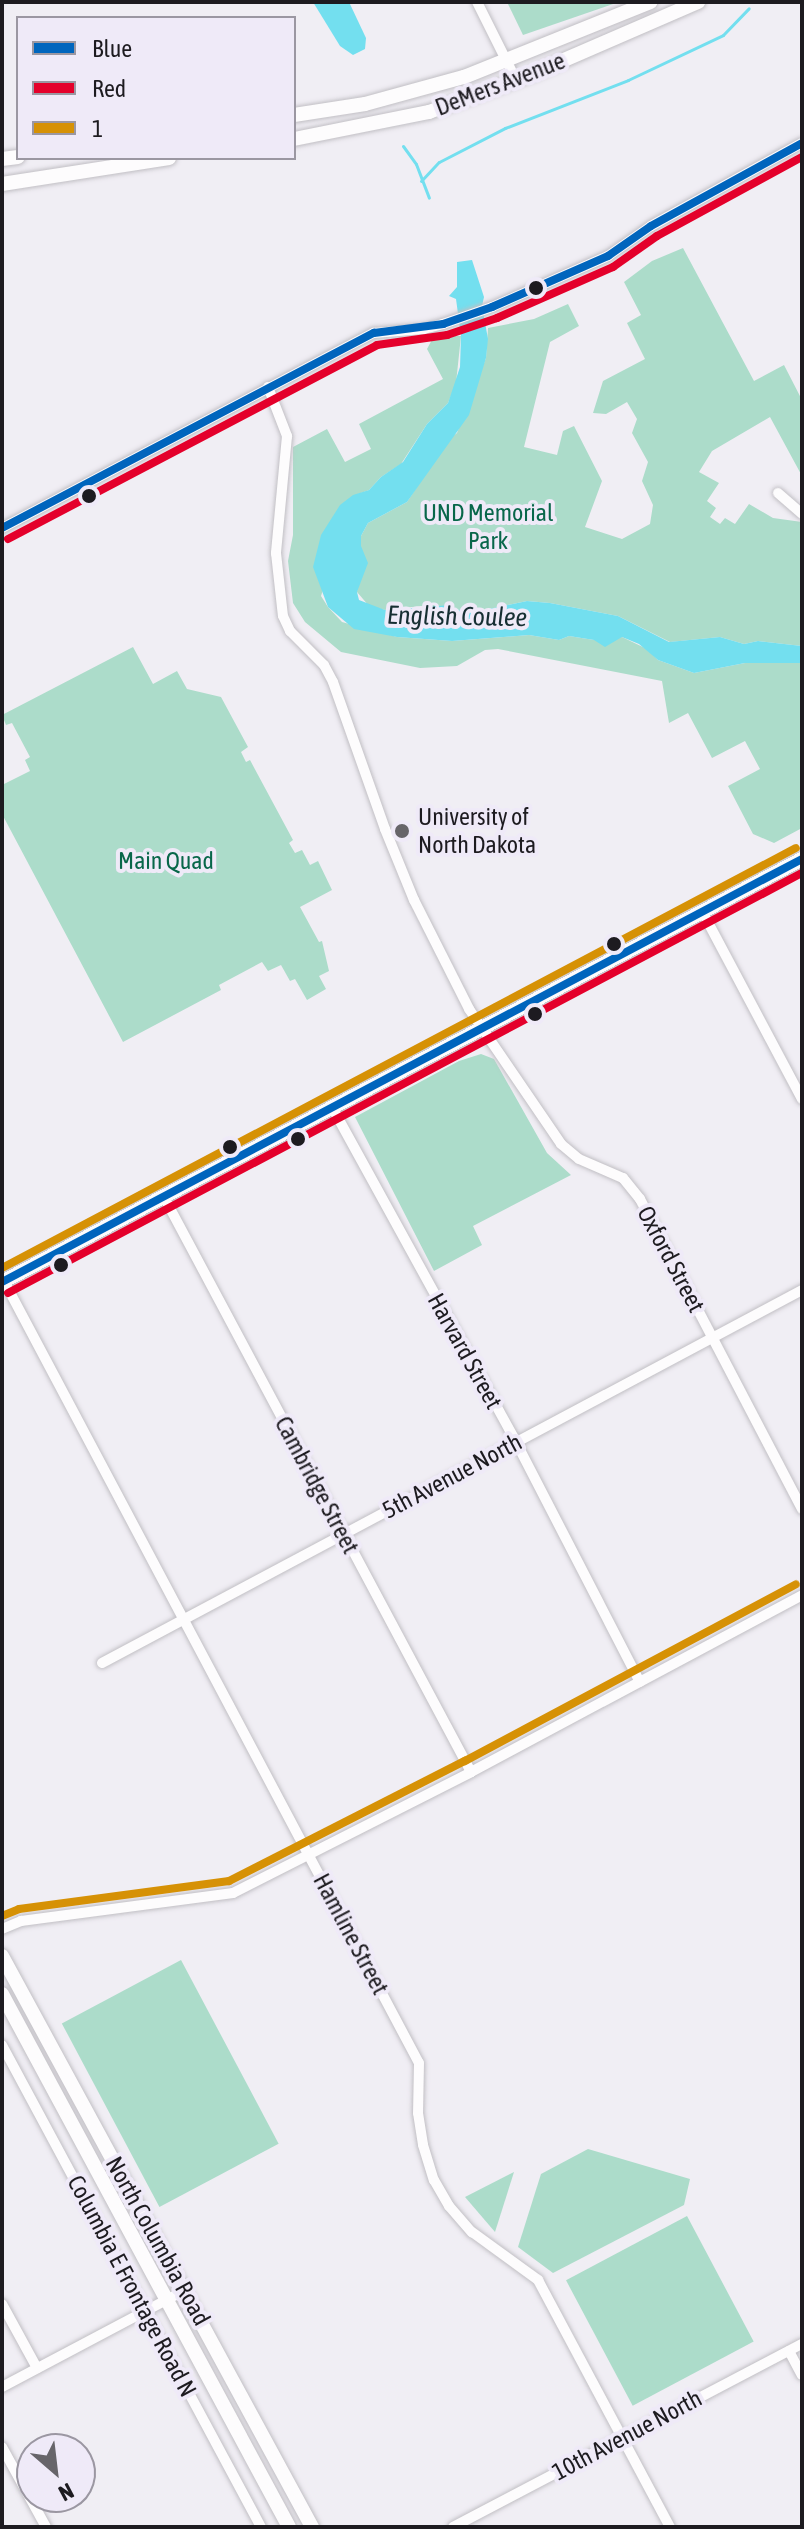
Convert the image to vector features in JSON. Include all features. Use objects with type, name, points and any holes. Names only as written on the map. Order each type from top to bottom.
[{"type":"main road","name":"DeMers Avenue","points":[[296,115],[393,97],[507,60],[651,2]]},
{"type":"main road","name":"DeMers Avenue","points":[[296,139],[429,112],[516,80],[698,2]]},
{"type":"main road","points":[[2,184],[156,160]]},
{"type":"main road","points":[[3,1282],[802,859]]},
{"type":"main road","name":"North Columbia Road","points":[[2,1956],[312,2527]]},
{"type":"main road","name":"North Columbia Road","points":[[2,1994],[289,2527]]},
{"type":"street","points":[[477,2],[516,80]]},
{"type":"street","points":[[2,528],[374,333],[443,324],[492,307],[608,256],[651,226],[802,143]]},
{"type":"street","name":"Oxford Street","points":[[268,387],[287,436],[276,553],[279,595],[290,631],[324,665],[333,682],[379,815],[414,900],[461,995],[561,1144],[579,1159],[623,1178],[640,1199],[802,1509]]},
{"type":"street","points":[[778,493],[802,514]]},
{"type":"street","points":[[702,911],[802,1099]]},
{"type":"street","name":"Harvard Street","points":[[332,1107],[516,1442],[640,1682]]},
{"type":"street","name":"Cambridge Street","points":[[164,1197],[471,1772]]},
{"type":"street","name":"Hamline Street","points":[[3,1282],[419,2063],[418,2113],[423,2145],[434,2180],[449,2206],[472,2232],[538,2280],[670,2527]]},
{"type":"street","name":"5th Avenue North","points":[[102,1663],[183,1617],[802,1290]]},
{"type":"street","points":[[2,1929],[21,1921],[233,1893],[471,1772],[802,1595]]},
{"type":"street","name":"Columbia E Frontage Road N","points":[[2,2045],[261,2527]]},
{"type":"street","points":[[2,2387],[185,2290]]},
{"type":"street","points":[[2,2304],[37,2368]]},
{"type":"street","name":"10th Avenue North","points":[[453,2527],[802,2344]]},
{"type":"street","points":[[789,2351],[802,2375]]},
{"type":"street","points":[[2,2447],[46,2527]]},
{"type":"street","points":[[478,2514],[485,2527]]},
{"type":"green space","points":[[507,2],[619,2],[523,35]]},
{"type":"green space","name":"UND Memorial Park","points":[[683,248],[754,381],[784,365],[802,400],[802,476],[770,417],[712,451],[699,472],[719,483],[707,501],[716,508],[710,517],[720,524],[725,518],[735,524],[749,504],[773,518],[802,522],[802,646],[758,641],[744,644],[720,637],[670,642],[618,616],[550,603],[527,601],[475,612],[421,606],[385,610],[369,606],[357,592],[361,536],[368,523],[407,502],[448,440],[457,433],[486,358],[488,328],[534,319],[568,304],[579,326],[550,342],[524,447],[557,455],[563,431],[574,426],[602,481],[585,527],[622,539],[650,524],[653,505],[642,481],[648,462],[632,433],[637,419],[627,402],[606,414],[593,413],[603,381],[645,359],[627,323],[641,315],[624,282],[652,261]]},
{"type":"green space","points":[[434,336],[461,336],[456,383],[448,403],[427,424],[401,464],[381,477],[369,490],[353,496],[321,596],[328,607],[342,622],[397,637],[452,641],[529,635],[559,640],[569,636],[594,640],[622,637],[647,649],[658,660],[694,673],[745,663],[802,661],[802,828],[774,843],[753,834],[728,786],[760,769],[745,741],[712,758],[688,713],[669,723],[662,681],[498,649],[485,650],[457,666],[420,668],[341,652],[305,622],[293,603],[288,561],[293,535],[293,447],[327,429],[345,462],[371,449],[359,424],[443,379],[427,349]]},
{"type":"green space","name":"Main Quad","points":[[133,647],[153,684],[177,671],[187,689],[221,697],[248,747],[241,752],[246,762],[250,760],[293,840],[289,843],[295,853],[302,850],[310,865],[318,861],[332,890],[300,907],[319,942],[322,941],[329,971],[319,976],[326,989],[307,1000],[295,979],[290,981],[281,965],[268,971],[262,962],[219,985],[221,990],[123,1042],[2,814],[2,785],[30,771],[25,760],[30,757],[12,723],[6,725],[2,715]]},
{"type":"green space","points":[[481,1054],[494,1059],[547,1153],[571,1175],[473,1226],[482,1245],[434,1271],[355,1117],[459,1061]]},
{"type":"green space","points":[[181,1960],[279,2144],[159,2207],[62,2023]]},
{"type":"green space","points":[[588,2149],[690,2179],[684,2205],[553,2273],[518,2247],[541,2174]]},
{"type":"green space","points":[[514,2172],[495,2232],[465,2197]]},
{"type":"green space","points":[[687,2216],[754,2341],[633,2406],[566,2280]]},
{"type":"water","points":[[313,2],[349,2],[366,38],[365,49],[353,55],[340,46]]},
{"type":"water","points":[[472,260],[484,297],[482,306],[488,339],[486,358],[469,415],[407,502],[368,523],[361,536],[361,546],[368,563],[357,592],[359,600],[385,610],[451,605],[453,609],[475,612],[527,601],[550,603],[618,616],[669,642],[720,637],[744,644],[758,641],[802,646],[802,663],[745,663],[694,673],[658,660],[639,644],[622,637],[605,647],[594,640],[569,636],[559,640],[529,635],[452,641],[397,637],[354,629],[328,607],[313,567],[321,535],[340,505],[353,495],[369,490],[381,477],[403,462],[427,424],[448,403],[460,367],[461,336],[456,299],[449,296],[457,287],[457,262]]},
{"type":"waterway","points":[[421,181],[439,162],[505,128],[628,80],[723,35],[749,8]]},
{"type":"waterway","name":"English Coulee","points":[[403,146],[416,164],[429,198]]},
{"type":"transit line","name":"Blue","points":[[2,528],[374,333],[443,324],[492,307],[608,256],[651,226],[802,143]]},
{"type":"transit line","name":"Red","points":[[8,539],[377,345],[447,335],[497,318],[613,267],[657,236],[802,157]]},
{"type":"transit line","name":"1","points":[[2,1268],[796,848]]},
{"type":"transit line","name":"Blue","points":[[2,1282],[802,859]]},
{"type":"transit line","name":"Red","points":[[8,1293],[802,873]]},
{"type":"transit line","name":"1","points":[[2,1916],[19,1909],[229,1881],[465,1761],[796,1584]]},
{"type":"place","name":"University of North Dakota","points":[[402,831]]}]
